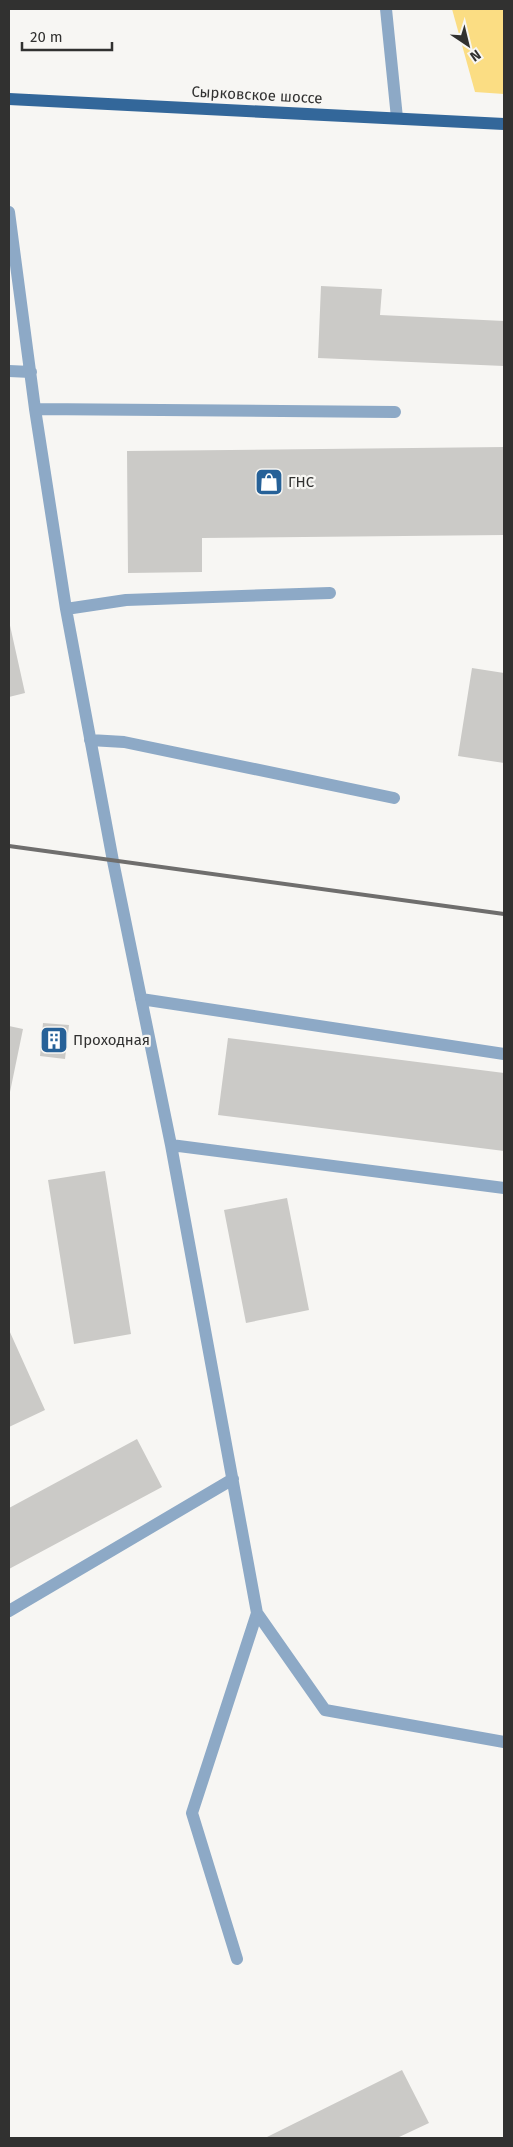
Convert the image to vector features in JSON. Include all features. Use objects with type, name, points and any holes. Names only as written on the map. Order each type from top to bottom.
[{"type":"main road","name":"Сырковское шоссе","points":[[9,98],[504,124]]},
{"type":"street","points":[[386,9],[397,118]]},
{"type":"street","points":[[9,212],[35,409],[66,609],[90,740],[171,1145],[257,1612],[324,1710],[504,1742]]},
{"type":"street","points":[[9,371],[31,372]]},
{"type":"street","points":[[35,409],[395,412]]},
{"type":"street","points":[[66,609],[126,600],[330,593]]},
{"type":"street","points":[[90,740],[124,742],[394,798]]},
{"type":"street","points":[[141,1000],[504,1054]]},
{"type":"street","points":[[171,1145],[504,1188]]},
{"type":"street","points":[[9,1611],[233,1479]]},
{"type":"street","points":[[237,1958],[192,1813],[257,1612]]},
{"type":"shaded area","points":[[452,9],[504,9],[504,94],[475,92]]},
{"type":"building","points":[[321,286],[382,289],[380,315],[504,321],[504,366],[318,358]]},
{"type":"building","points":[[504,447],[504,535],[202,538],[202,572],[128,573],[127,451]]},
{"type":"building","points":[[9,621],[25,693],[9,697]]},
{"type":"building","points":[[472,668],[504,673],[504,763],[458,756]]},
{"type":"building","name":"Проходная","points":[[43,1023],[69,1025],[65,1059],[40,1056]]},
{"type":"building","points":[[9,1026],[23,1029],[10,1092],[9,1092]]},
{"type":"building","points":[[228,1038],[504,1073],[504,1151],[218,1115]]},
{"type":"building","points":[[105,1171],[131,1334],[74,1344],[48,1180]]},
{"type":"building","points":[[287,1198],[309,1310],[246,1323],[224,1210]]},
{"type":"building","points":[[9,1330],[45,1410],[9,1427]]},
{"type":"building","points":[[137,1439],[162,1487],[9,1569],[9,1508]]},
{"type":"building","points":[[402,2070],[429,2123],[397,2138],[265,2138]]},
{"type":"railway","points":[[9,846],[504,914]]},
{"type":"place","name":"ГНС","points":[[269,482]]},
{"type":"place","name":"Проходная","points":[[54,1040]]}]
